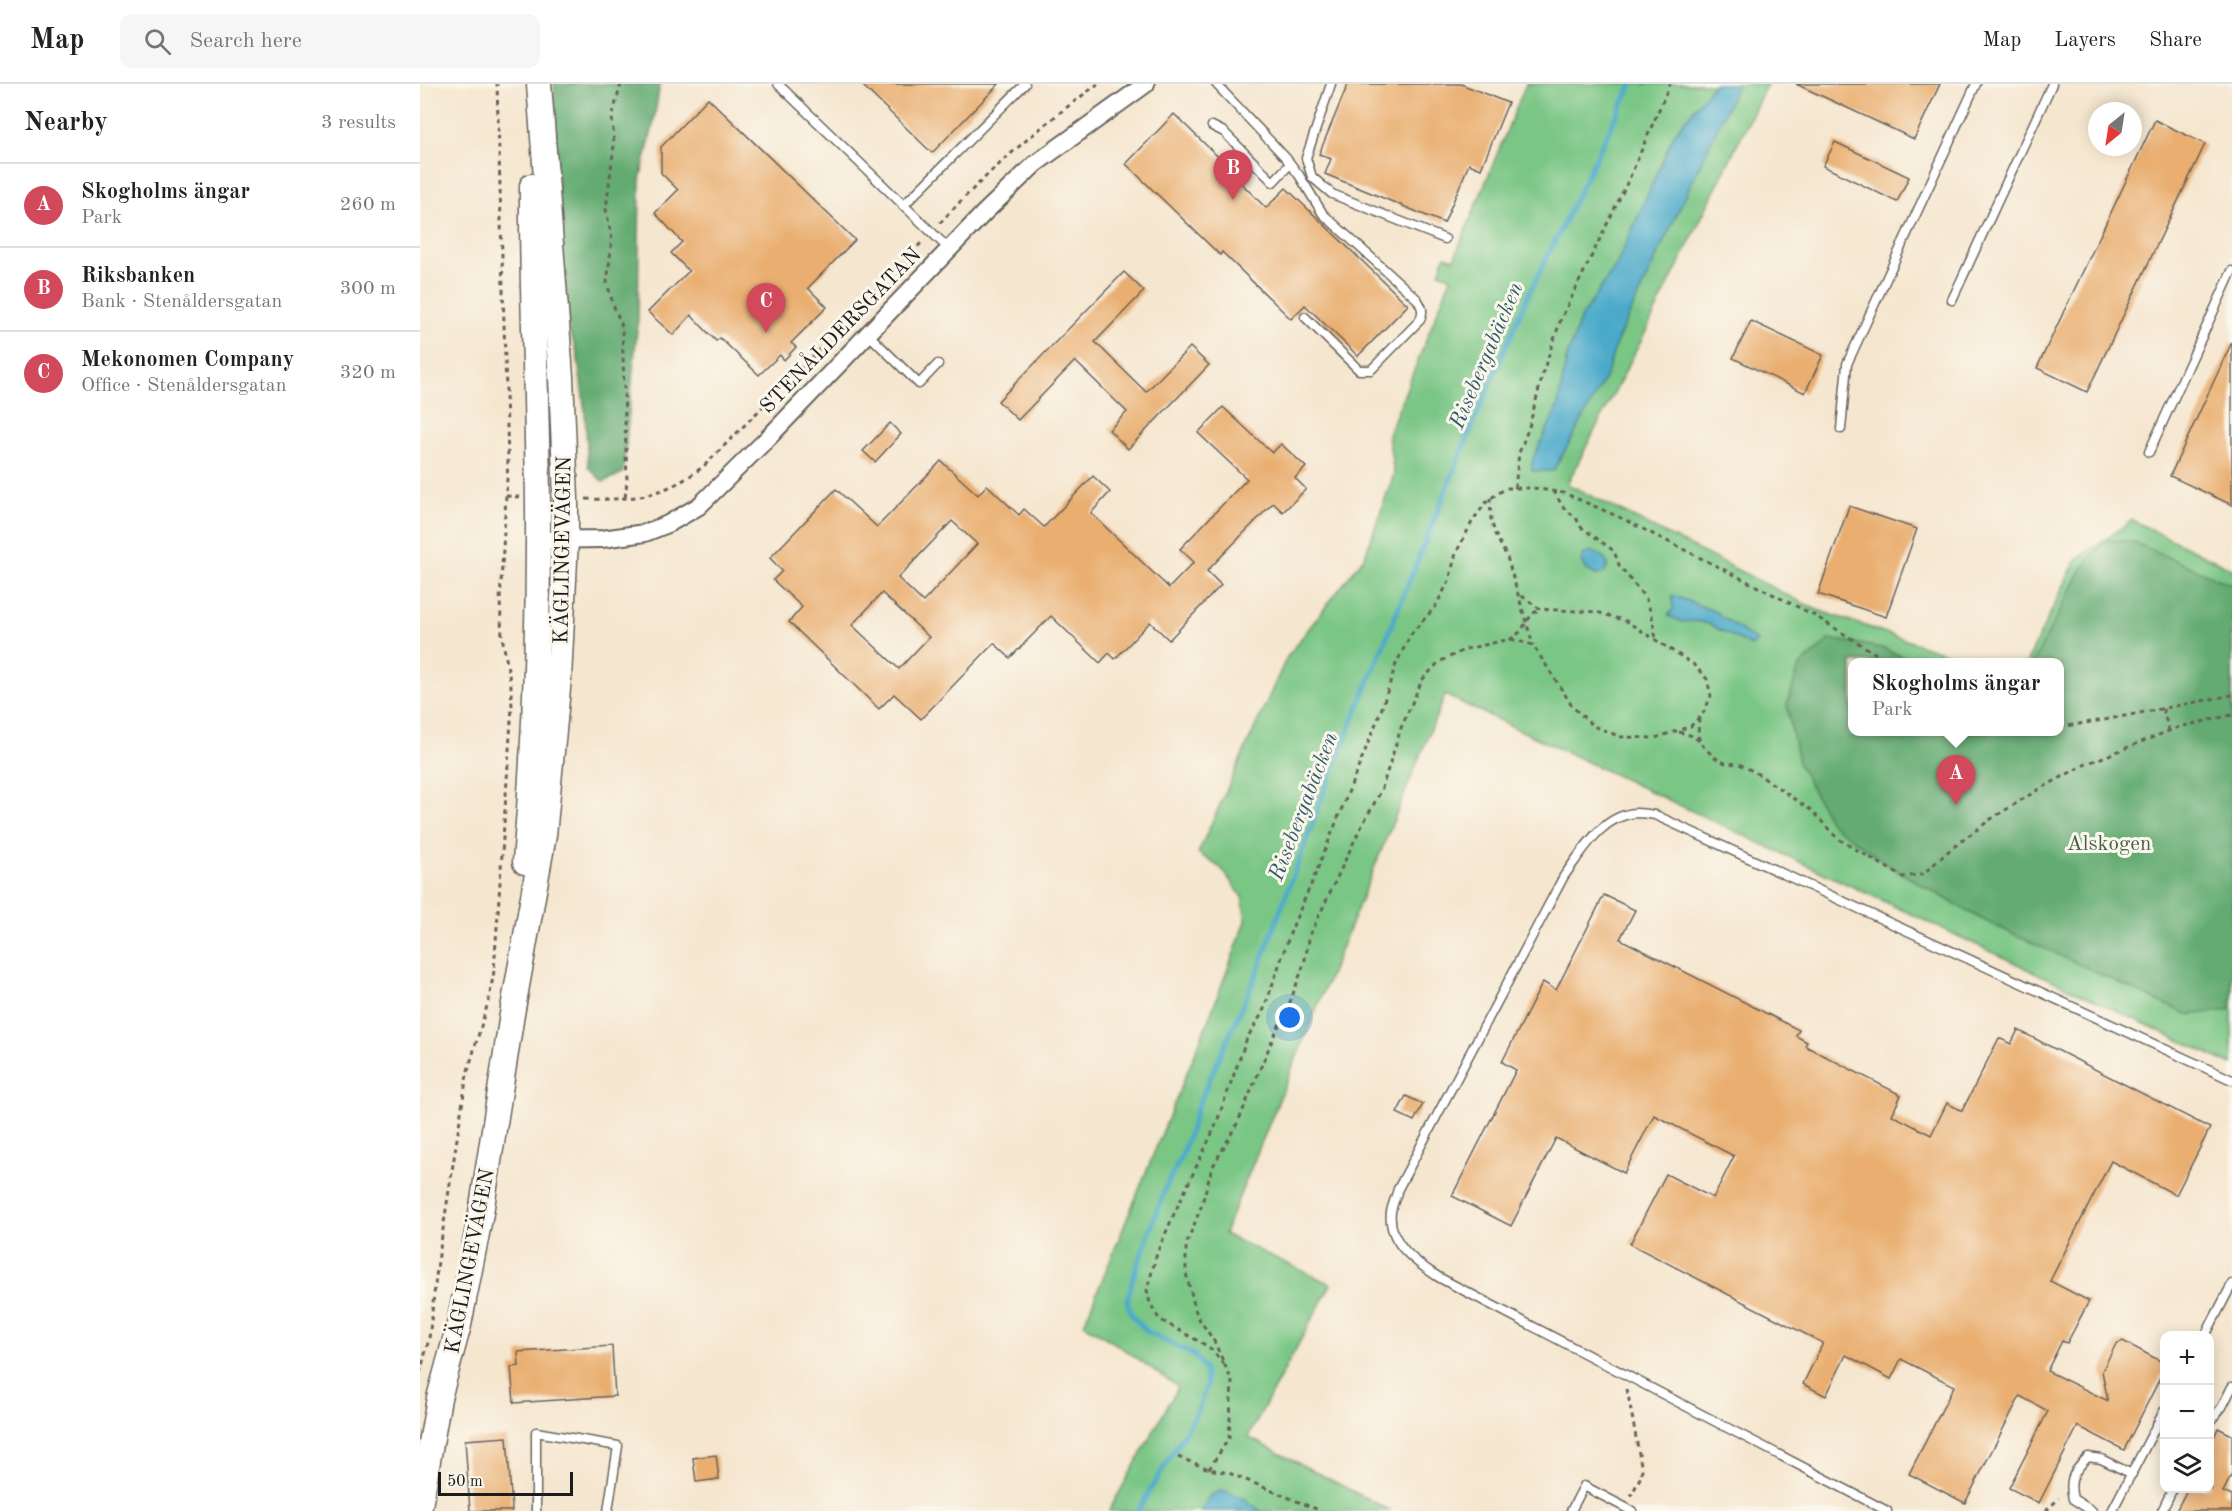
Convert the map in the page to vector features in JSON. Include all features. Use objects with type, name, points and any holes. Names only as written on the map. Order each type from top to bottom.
[{"type":"main road","name":"KÄGLINGEVÄGEN","points":[[512,1014],[527,832],[536,654],[538,540],[532,243],[533,84]]},
{"type":"main road","name":"KÄGLINGEVÄGEN","points":[[420,1506],[439,1398],[459,1324],[481,1213],[512,1014],[544,835],[559,678],[566,540],[561,377],[539,84]]},
{"type":"street","name":"STENÅLDERSGATAN","points":[[538,540],[625,537],[645,533],[668,525],[699,506],[1035,164],[1142,85]]},
{"type":"lane","points":[[778,84],[949,249]]},
{"type":"lane","points":[[903,206],[1025,84]]},
{"type":"lane","points":[[1216,84],[1290,164],[1323,214],[1417,299],[1423,314],[1420,320],[1371,370],[1366,371],[1359,370],[1305,317]]},
{"type":"lane","points":[[1331,84],[1306,159],[1312,177],[1332,194],[1444,239]]},
{"type":"lane","points":[[1841,429],[1847,364],[1976,84]]},
{"type":"lane","points":[[1953,300],[2052,84]]},
{"type":"lane","points":[[1212,126],[1224,132],[1273,182],[1290,164]]},
{"type":"lane","points":[[2149,452],[2232,271]]},
{"type":"lane","points":[[868,334],[919,384],[938,363]]},
{"type":"lane","points":[[1887,1511],[1624,1376],[1440,1278],[1416,1262],[1400,1244],[1391,1228],[1391,1211],[1398,1190],[1564,876],[1602,828],[1619,817],[1635,813],[1654,815],[2232,1080]]},
{"type":"lane","points":[[2207,1331],[2232,1284]]},
{"type":"lane","points":[[2214,1416],[2222,1407],[2232,1387]]},
{"type":"lane","points":[[2112,1511],[2160,1420]]},
{"type":"lane","points":[[536,1511],[536,1432],[618,1446],[608,1511]]},
{"type":"lane","points":[[2092,1511],[2073,1499],[2070,1487],[2076,1469],[2088,1457],[2101,1459],[2132,1474]]},
{"type":"lane","points":[[1571,1511],[1584,1486],[1628,1509]]},
{"type":"lane","points":[[2162,1511],[2171,1493]]},
{"type":"path","points":[[420,1372],[429,1339],[437,1268],[467,1074],[489,999],[494,971],[512,706],[512,686],[502,636],[500,601],[508,461],[497,84]]},
{"type":"path","points":[[621,84],[612,117],[614,145],[606,209],[612,240],[607,283],[622,326],[627,481],[625,498]]},
{"type":"path","points":[[576,500],[625,498],[657,493],[676,486],[705,465],[853,316],[964,197],[1017,147],[1098,84]]},
{"type":"path","points":[[1515,488],[1519,453],[1561,319],[1629,179],[1670,84]]},
{"type":"path","points":[[1224,1364],[1209,1347],[1159,1319],[1150,1304],[1147,1290],[1158,1253],[1215,1127],[1247,1038],[1263,1012],[1292,928],[1381,711],[1396,664],[1411,633],[1435,608],[1449,580],[1456,553],[1464,537],[1473,520],[1490,498],[1506,488],[1533,488],[1564,493],[1619,517],[1812,614],[1881,658]]},
{"type":"path","points":[[1553,491],[1581,527],[1614,551],[1619,565],[1646,598],[1656,639]]},
{"type":"path","points":[[1490,498],[1491,519],[1495,534],[1507,557],[1520,594],[1525,624],[1533,645],[1573,707],[1593,726],[1621,736],[1655,738],[1691,726],[1704,712],[1711,696],[1707,679],[1693,664],[1656,639],[1626,621],[1597,612],[1540,609],[1520,594]]},
{"type":"path","points":[[1511,639],[1532,614],[1540,609]]},
{"type":"path","points":[[1209,1469],[1229,1438],[1232,1380],[1214,1341],[1197,1316],[1186,1273],[1186,1245],[1201,1207],[1212,1168],[1238,1122],[1276,1031],[1286,1013],[1304,964],[1310,935],[1359,831],[1381,791],[1401,728],[1422,680],[1439,662],[1466,649],[1511,639],[1533,645]]},
{"type":"path","points":[[2064,725],[2232,695]]},
{"type":"path","points":[[2163,709],[2169,731]]},
{"type":"path","points":[[1677,732],[1694,736],[1714,757],[1725,763],[1739,764],[1755,772],[1811,810],[1837,838],[1903,877],[1923,873],[1991,819],[2036,790],[2086,764],[2169,731],[2232,715]]},
{"type":"path","points":[[1699,718],[1697,728],[1701,743]]},
{"type":"path","points":[[1624,1376],[1642,1474],[1628,1509]]},
{"type":"path","points":[[1178,1457],[1209,1469],[1229,1473],[1321,1511]]},
{"type":"path","points":[[2046,1511],[2060,1496]]},
{"type":"green space","points":[[554,84],[660,84],[640,180],[638,320],[623,473],[603,482],[588,467],[585,412],[577,353],[569,329],[557,196]]},
{"type":"green space","points":[[1526,84],[1767,84],[1644,335],[1567,484],[1815,609],[1959,658],[1848,658],[1848,736],[2064,736],[2064,658],[2029,658],[2076,560],[2132,520],[2232,569],[2232,1065],[1445,695],[1224,1234],[1331,1284],[1248,1437],[1391,1511],[1109,1511],[1178,1387],[1084,1324],[1208,1021],[1246,921],[1242,897],[1222,869],[1198,853],[1287,657],[1365,556],[1394,474],[1388,435],[1451,278],[1439,272],[1445,256],[1454,259]]},
{"type":"green space","name":"Alskogen","points":[[2105,540],[2131,541],[2232,585],[2232,1007],[2228,1010],[2188,1015],[1981,919],[1896,870],[1831,824],[1798,763],[1787,705],[1799,667],[1830,639],[1882,648],[1906,658],[1848,658],[1848,736],[2064,736],[2064,658],[2035,658],[2083,567]]},
{"type":"water","points":[[1714,84],[1738,84],[1616,343],[1607,374],[1553,471],[1532,471],[1532,461],[1558,406],[1566,360],[1581,317],[1617,264],[1674,134]]},
{"type":"water","points":[[1591,551],[1606,560],[1608,566],[1604,573],[1596,575],[1587,570],[1581,560],[1583,555]]},
{"type":"water","points":[[1672,595],[1714,611],[1758,642],[1751,646],[1709,624],[1695,621],[1682,622],[1668,616],[1673,609]]},
{"type":"water","points":[[1223,1490],[1243,1498],[1261,1511],[1201,1511],[1210,1495]]},
{"type":"building","points":[[861,84],[999,84],[932,153]]},
{"type":"building","points":[[1348,84],[1461,84],[1508,103],[1481,169],[1469,164],[1444,223],[1325,174],[1331,159],[1319,154]]},
{"type":"building","points":[[1796,84],[1940,84],[1914,139]]},
{"type":"building","points":[[708,98],[855,240],[808,288],[827,307],[791,343],[796,347],[784,360],[780,355],[759,375],[720,338],[716,341],[691,315],[673,335],[648,312],[689,271],[671,253],[682,242],[655,213],[678,190],[661,173],[661,147]]},
{"type":"building","points":[[1174,114],[1243,181],[1241,183],[1266,208],[1286,188],[1408,305],[1358,356],[1305,305],[1291,319],[1222,252],[1220,255],[1126,164]]},
{"type":"building","points":[[2155,120],[2205,144],[2087,392],[2037,368],[2138,156],[2142,156],[2142,147]]},
{"type":"building","points":[[1835,142],[1909,177],[1897,202],[1823,166]]},
{"type":"building","points":[[1124,272],[1144,291],[1095,342],[1146,392],[1190,347],[1209,365],[1128,449],[1109,430],[1127,412],[1075,361],[1018,420],[998,401]]},
{"type":"building","points":[[1751,321],[1823,355],[1805,393],[1733,358]]},
{"type":"building","points":[[2232,342],[2232,505],[2170,476]]},
{"type":"building","points":[[1223,407],[1272,453],[1281,444],[1306,467],[1295,478],[1306,489],[1283,512],[1273,503],[1207,571],[1221,585],[1169,640],[1150,622],[1115,659],[1109,653],[1100,663],[1051,616],[1010,658],[994,643],[921,719],[894,694],[879,709],[789,622],[802,607],[773,580],[782,571],[770,558],[836,489],[877,527],[941,461],[978,495],[987,485],[1019,515],[1024,509],[1044,527],[1093,476],[1110,492],[1091,513],[1169,588],[1194,562],[1180,549],[1247,479],[1198,433]],"holes":[[[952,521],[977,544],[923,602],[898,578]],[[882,593],[929,637],[899,669],[852,625]]]},
{"type":"building","points":[[890,423],[901,434],[875,462],[863,451]]},
{"type":"building","points":[[1849,506],[1917,529],[1886,617],[1818,594]]},
{"type":"building","points":[[1604,895],[1635,910],[1620,939],[1799,1030],[1796,1036],[1807,1042],[1805,1046],[1901,1095],[1892,1115],[1931,1135],[1947,1103],[1962,1111],[1999,1038],[2011,1044],[2018,1030],[2210,1128],[2176,1195],[2111,1161],[2050,1281],[2089,1301],[2067,1343],[2062,1341],[2047,1371],[2108,1401],[2102,1371],[2116,1344],[2123,1341],[2160,1361],[2160,1378],[2124,1450],[2078,1426],[2039,1503],[2009,1488],[2048,1411],[2020,1396],[1965,1503],[1909,1474],[1954,1386],[1901,1359],[1891,1379],[1846,1355],[1826,1396],[1803,1384],[1823,1343],[1630,1244],[1666,1174],[1713,1198],[1734,1156],[1654,1115],[1624,1173],[1556,1138],[1511,1226],[1452,1196],[1516,1070],[1502,1062],[1543,982],[1556,990]]},
{"type":"building","points":[[1406,1096],[1423,1104],[1414,1121],[1397,1113]]},
{"type":"building","points":[[612,1346],[615,1396],[514,1403],[511,1367],[519,1366],[518,1352]]},
{"type":"building","points":[[2218,1428],[2232,1435],[2232,1474],[2223,1492],[2232,1496],[2232,1511],[2176,1511],[2185,1493],[2214,1493],[2214,1437]]},
{"type":"building","points":[[507,1437],[512,1511],[470,1511],[465,1440]]},
{"type":"building","points":[[716,1455],[719,1479],[696,1482],[693,1458]]},
{"type":"waterway","name":"Risebergabäcken","points":[[1138,1511],[1197,1412],[1207,1385],[1205,1370],[1194,1355],[1148,1332],[1133,1317],[1127,1302],[1133,1278],[1165,1189],[1182,1155],[1199,1103],[1258,971],[1326,787],[1468,436],[1524,304],[1632,84]]},
{"type":"place","name":"Riksbanken","points":[[1233,200]]},
{"type":"place","name":"Mekonomen Company","points":[[766,333]]},
{"type":"place","name":"Skogholms ängar","points":[[1956,805]]}]
